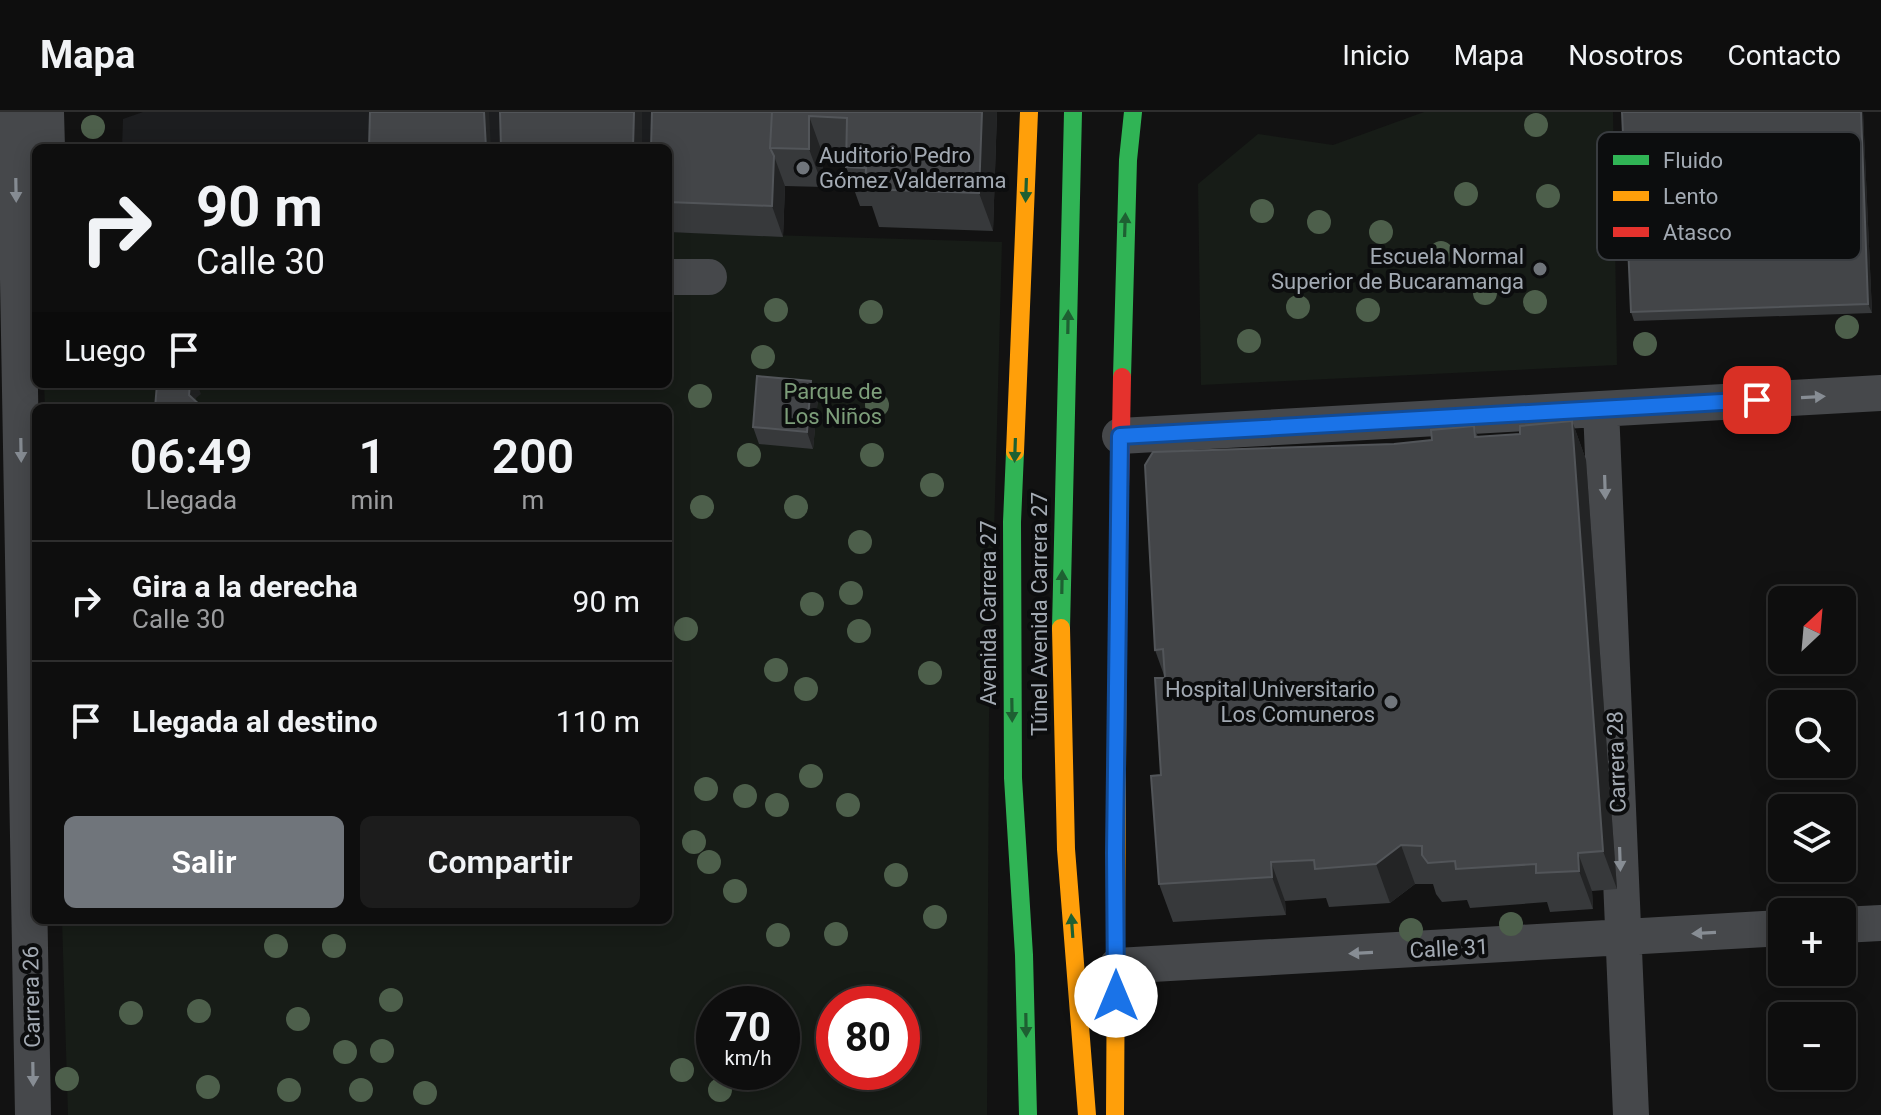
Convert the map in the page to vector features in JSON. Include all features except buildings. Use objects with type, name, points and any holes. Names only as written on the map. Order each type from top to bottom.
[{"type":"main road","name":"Avenida Carrera 27","points":[[1028,1115],[1024,955],[1013,778],[1012,522],[1029,112]]},
{"type":"main road","name":"Túnel Avenida Carrera 27","points":[[1073,112],[1060,670],[1066,849],[1087,1115]]},
{"type":"main road","points":[[1115,1115],[1120,436],[1128,160],[1133,112]]},
{"type":"street","name":"Carrera 26","points":[[15,112],[18,278],[16,978],[33,1115]]},
{"type":"street","points":[[46,112],[47,144]]},
{"type":"street","points":[[672,277],[709,277]]},
{"type":"street","points":[[1120,436],[1881,393]]},
{"type":"street","name":"Carrera 28","points":[[1601,409],[1631,1115]]},
{"type":"street","points":[[1856,924],[1881,923]]},
{"type":"street","name":"Calle 31","points":[[1117,966],[1768,929]]},
{"type":"shaded area","points":[[143,112],[664,112],[663,144],[122,144],[123,119]]},
{"type":"green space","points":[[1424,112],[1613,112],[1613,132],[1597,132],[1597,260],[1615,260],[1617,365],[1201,385],[1198,184],[1258,134],[1333,145]]},
{"type":"green space","name":"Parque de Los Niños","points":[[672,232],[1002,242],[989,717],[987,1115],[68,1115],[62,924],[672,924],[672,404],[45,404],[44,388],[672,388]]},
{"type":"traffic: fast","points":[[1061,628],[1073,112]]},
{"type":"traffic: fast","points":[[1122,377],[1128,160],[1133,112]]},
{"type":"traffic: fast","points":[[1015,452],[1012,522],[1013,778],[1024,955],[1028,1115]]},
{"type":"traffic: slow","points":[[1015,452],[1029,112]]},
{"type":"traffic: slow","points":[[1115,1115],[1118,598]]},
{"type":"traffic: slow","points":[[1061,628],[1066,849],[1087,1115]]},
{"type":"traffic: jam","points":[[1118,598],[1122,377]]},
{"type":"place","name":"Auditorio Pedro Gómez Valderrama","points":[[803,168]]},
{"type":"place","name":"Escuela Normal Superior de Bucaramanga","points":[[1540,269]]},
{"type":"place","name":"Hospital Universitario Los Comuneros","points":[[1391,702]]},
{"type":"route","points":[[1116,996],[1120,436],[1757,400]]}]
